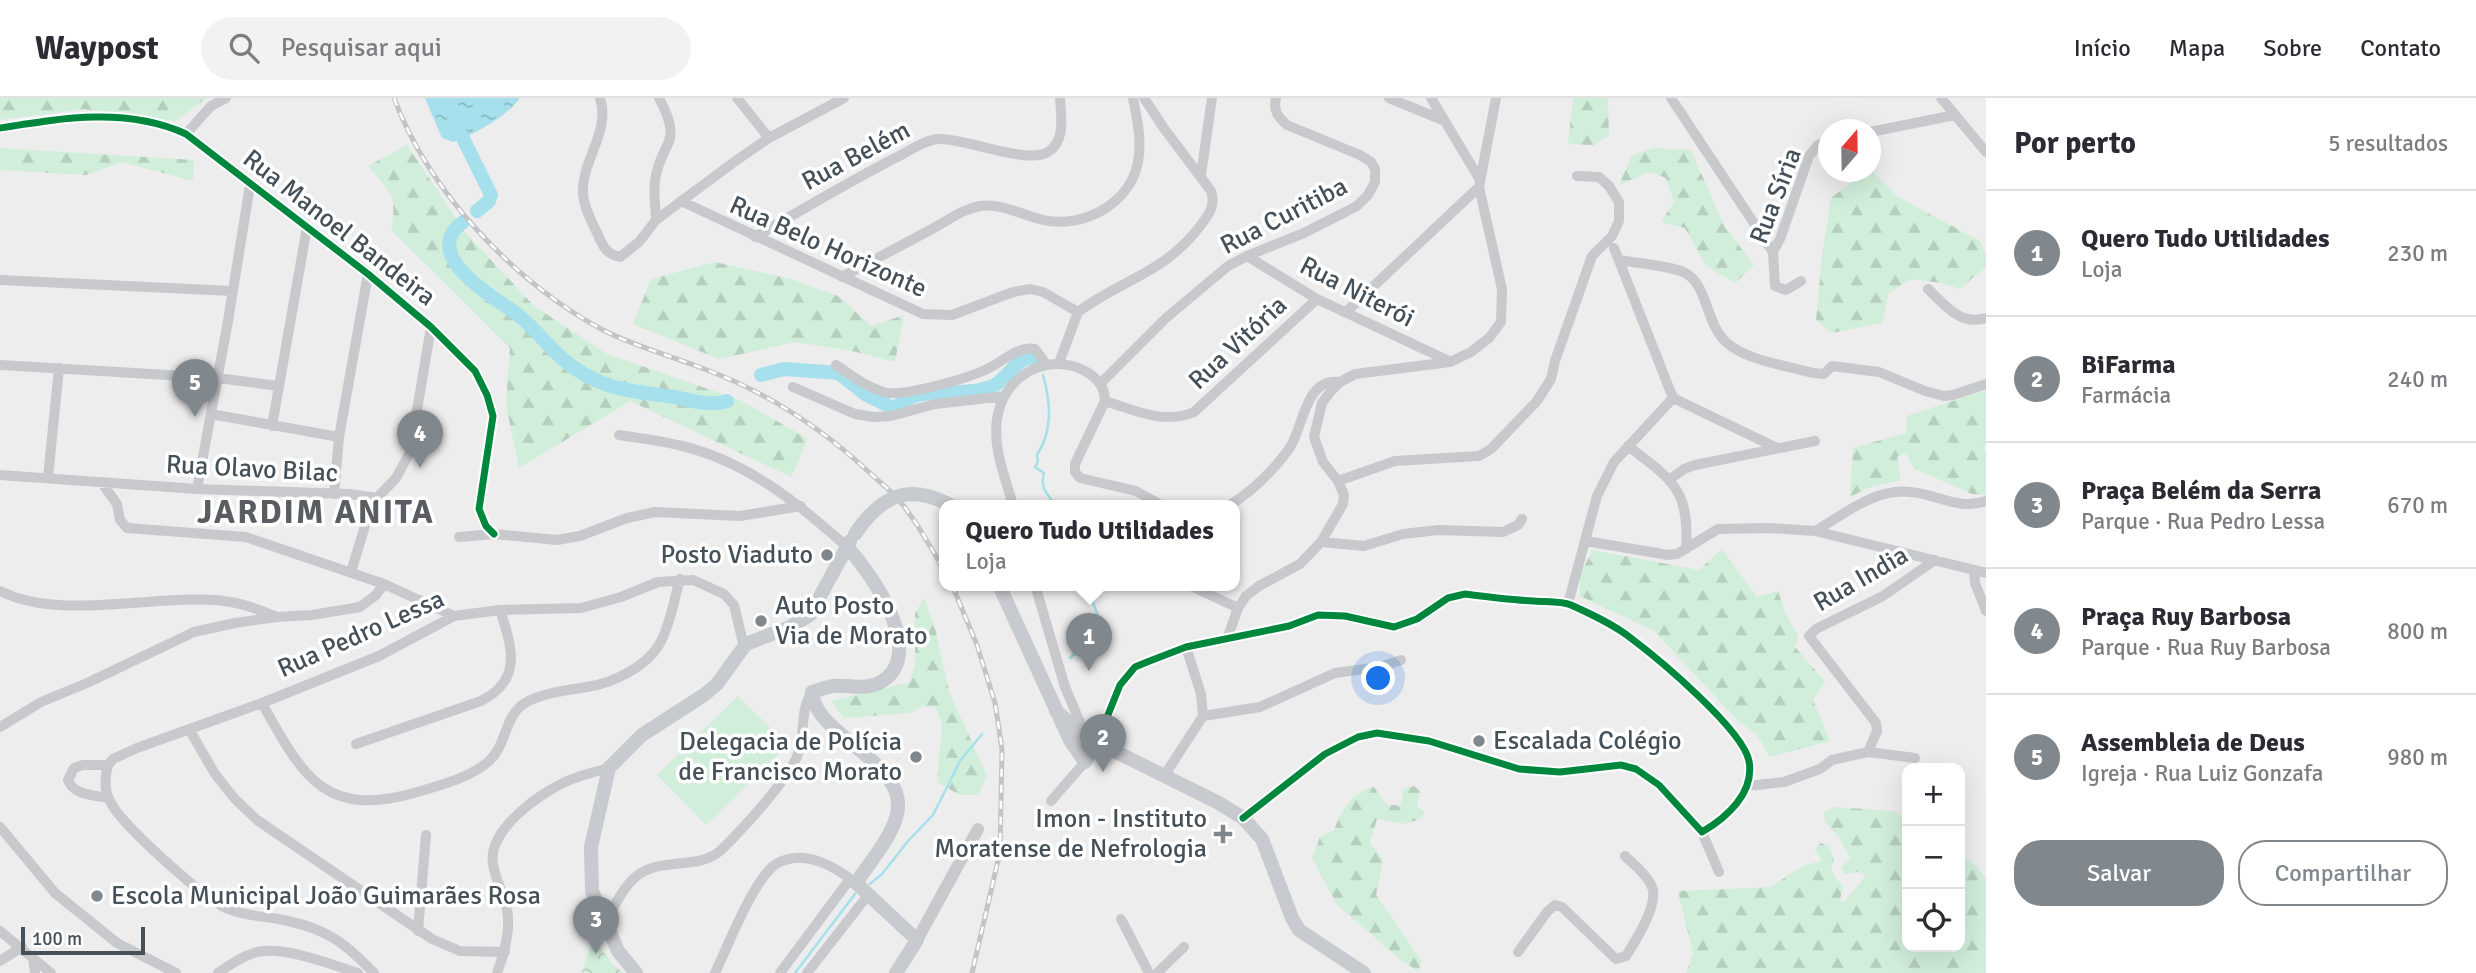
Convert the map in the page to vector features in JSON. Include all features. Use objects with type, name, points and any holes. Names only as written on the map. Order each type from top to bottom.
[{"type":"main road","points":[[636,973],[625,962],[604,923],[596,903],[590,873],[591,847],[609,768],[642,735],[717,684],[752,640],[790,627],[810,615],[851,541],[867,516],[880,504],[898,496],[919,494],[941,500]]},
{"type":"main road","points":[[851,541],[886,605],[900,641],[899,660],[890,674],[870,687],[833,686],[812,692],[821,713],[881,769],[894,786],[897,816],[889,833],[853,881],[917,940],[896,973]]},
{"type":"main road","points":[[1002,591],[1056,711],[1075,750],[1085,762]]},
{"type":"main road","points":[[1056,711],[1092,740],[1243,818],[1262,839],[1299,930],[1364,973]]},
{"type":"main road","points":[[1085,762],[1092,740]]},
{"type":"street","points":[[186,134],[211,106],[226,98]]},
{"type":"street","points":[[600,98],[603,126],[585,178],[583,192],[586,207],[601,243],[606,251],[620,257],[639,242],[656,220],[769,138],[844,98]]},
{"type":"street","points":[[656,220],[655,180],[671,138],[671,128],[659,98]]},
{"type":"street","points":[[737,98],[769,138]]},
{"type":"street","name":"Rua Belém","points":[[755,237],[836,189],[935,139],[955,139],[1020,155],[1046,154],[1056,144],[1061,131],[1060,98]]},
{"type":"street","points":[[842,277],[968,209],[994,206],[1044,220],[1063,222],[1082,221],[1102,212],[1132,180],[1138,165],[1140,146],[1133,98]]},
{"type":"street","points":[[1059,363],[1078,312],[1150,271],[1178,251],[1211,210],[1214,200],[1201,175],[1144,98]]},
{"type":"street","points":[[1201,175],[1212,98]]},
{"type":"street","name":"Rua Curitiba","points":[[1101,383],[1188,299],[1228,266],[1304,233],[1357,206],[1376,182],[1375,169],[1371,162],[1287,125],[1278,117],[1274,105],[1276,98]]},
{"type":"street","points":[[1389,98],[1445,121]]},
{"type":"street","points":[[1227,639],[1238,608],[1246,596],[1300,564],[1321,542],[1343,504],[1344,495],[1338,481],[1323,462],[1314,437],[1322,403],[1340,382],[1355,374],[1450,362],[1471,352],[1489,338],[1501,322],[1502,289],[1479,184],[1431,98]]},
{"type":"street","points":[[1346,312],[1479,184],[1496,98]]},
{"type":"street","points":[[1671,98],[1773,252]]},
{"type":"street","points":[[1941,98],[1986,152]]},
{"type":"street","points":[[1881,130],[1955,116]]},
{"type":"street","name":"Rua Manoel Bandeira","points":[[0,128],[66,118],[120,117],[147,121],[186,134],[368,274],[431,327],[475,371],[487,395],[493,416],[480,509],[486,526],[494,534]]},
{"type":"street","name":"Rua Síria","points":[[1801,281],[1786,290],[1775,286],[1773,252],[1809,156],[1818,146]]},
{"type":"street","points":[[1338,481],[1395,461],[1479,456],[1491,449],[1536,401],[1552,379],[1555,361],[1592,256],[1616,229],[1620,213],[1614,192],[1599,177],[1577,176]]},
{"type":"street","points":[[197,489],[250,185]]},
{"type":"street","name":"Rua Belo Horizonte","points":[[681,201],[923,314],[951,315],[1013,292],[1030,289],[1042,292],[1078,312]]},
{"type":"street","points":[[272,426],[307,227]]},
{"type":"street","points":[[1614,248],[1673,398],[1777,448]]},
{"type":"street","name":"Rua Niterói","points":[[1247,256],[1317,299],[1450,362]]},
{"type":"street","points":[[1619,260],[1685,272],[1698,286],[1717,333],[1733,348],[1748,355],[1813,373],[1824,374],[1832,366],[1871,370],[1944,396],[1986,384]]},
{"type":"street","points":[[334,494],[339,437],[368,274]]},
{"type":"street","points":[[0,280],[232,291]]},
{"type":"street","points":[[1928,289],[1962,318],[1974,321],[1986,318]]},
{"type":"street","points":[[1360,298],[1365,321]]},
{"type":"street","name":"Rua Vitória","points":[[1105,401],[1165,418],[1183,417],[1194,412],[1317,299]]},
{"type":"street","points":[[351,572],[368,516],[377,498],[396,478],[410,452],[431,327]]},
{"type":"street","points":[[836,365],[865,385],[886,393],[966,379],[1024,349],[1035,349],[1046,364]]},
{"type":"street","points":[[1012,500],[999,452],[996,431],[998,413],[1011,386],[1028,371],[1046,364],[1059,363],[1076,366],[1089,373],[1101,383],[1105,391],[1105,401],[1079,453],[1075,472],[1088,481],[1136,491],[1152,500]]},
{"type":"street","points":[[0,365],[218,378],[278,386]]},
{"type":"street","points":[[48,477],[59,368]]},
{"type":"street","points":[[1238,500],[1255,489],[1287,452],[1294,441],[1310,397],[1318,388],[1331,381],[1340,382]]},
{"type":"street","points":[[793,387],[855,414],[874,417],[891,416],[936,404],[1005,396]]},
{"type":"street","points":[[1568,604],[1597,496],[1614,462],[1673,398]]},
{"type":"street","points":[[211,414],[339,437]]},
{"type":"street","points":[[619,435],[678,445],[707,454],[766,482],[851,541]]},
{"type":"street","points":[[1670,479],[1695,465],[1815,441]]},
{"type":"street","points":[[1628,446],[1670,479],[1681,496],[1686,512],[1686,549]]},
{"type":"street","name":"Rua Olavo Bilac","points":[[0,475],[377,498]]},
{"type":"street","points":[[102,483],[117,504],[120,520],[127,528],[246,537],[384,584],[454,617]]},
{"type":"street","points":[[117,504],[126,483]]},
{"type":"street","points":[[1815,531],[1876,496],[1908,492],[1964,504],[1977,505],[1986,501]]},
{"type":"street","points":[[459,537],[494,534],[546,539],[569,538],[627,518],[655,512],[740,516],[801,506]]},
{"type":"street","points":[[1321,542],[1364,545],[1404,534],[1438,530],[1503,532],[1518,526],[1522,519]]},
{"type":"street","points":[[1586,541],[1668,555],[1686,549],[1718,529],[1815,531],[1986,573]]},
{"type":"street","name":"Rua India","points":[[1868,752],[1877,731],[1876,723],[1809,636],[1816,629],[1882,596],[1935,560]]},
{"type":"street","points":[[1975,570],[1975,583],[1986,611]]},
{"type":"street","points":[[262,703],[292,756],[316,783],[336,796],[352,800],[387,800],[419,792],[454,780],[491,760],[501,747],[515,713],[525,703],[614,680],[640,664],[661,642],[680,579]]},
{"type":"street","name":"Rua Pedro Lessa","points":[[108,765],[113,759],[137,748],[262,703],[379,656],[454,617],[500,610],[581,608],[621,597],[658,582],[680,579],[707,585],[729,599],[739,619],[744,647]]},
{"type":"street","points":[[0,727],[41,702],[194,632],[277,617],[312,615],[360,607],[376,595],[384,584]]},
{"type":"street","points":[[0,591],[20,598],[73,605],[200,599],[224,601],[244,604],[277,617]]},
{"type":"street","points":[[1037,591],[1065,687],[1092,740]]},
{"type":"street","points":[[1202,591],[1238,608]]},
{"type":"street","points":[[1092,740],[1126,675],[1135,667],[1186,647],[1289,626],[1318,615],[1345,616],[1394,627],[1417,619],[1448,598],[1465,594],[1568,604],[1631,638],[1728,724],[1742,743],[1749,760],[1747,786],[1723,820],[1702,832]]},
{"type":"street","points":[[356,744],[495,694],[506,681],[512,657],[500,610]]},
{"type":"street","points":[[1164,776],[1203,716],[1201,694],[1186,647]]},
{"type":"street","points":[[1203,716],[1260,707],[1335,673],[1380,667],[1401,660]]},
{"type":"street","points":[[604,923],[638,875],[654,867],[710,857],[719,852],[745,825],[790,771],[798,756],[802,742],[805,703],[812,692]]},
{"type":"street","points":[[189,729],[215,774],[257,820],[418,931],[460,951],[505,952]]},
{"type":"street","points":[[1243,818],[1325,754],[1358,737],[1377,733],[1429,741],[1520,769],[1560,772],[1621,765],[1636,769],[1659,785],[1702,832],[1719,872]]},
{"type":"street","points":[[1747,786],[1784,782],[1819,769],[1832,760],[1868,752],[1915,758]]},
{"type":"street","points":[[1051,801],[1085,762]]},
{"type":"street","points":[[108,798],[70,786],[68,780],[74,768],[83,765],[108,765],[108,798],[121,817],[179,872],[220,905],[233,911],[285,920],[330,934],[345,944],[374,973]]},
{"type":"street","points":[[497,973],[505,952],[507,908],[492,862],[496,843],[512,819],[535,800],[563,783],[609,768]]},
{"type":"street","points":[[584,775],[599,783],[605,794]]},
{"type":"street","points":[[0,827],[55,893],[117,943],[176,973]]},
{"type":"street","points":[[917,940],[978,829]]},
{"type":"street","points":[[418,931],[426,835]]},
{"type":"street","points":[[1518,952],[1555,905],[1562,907],[1616,960],[1626,956],[1639,936],[1652,901],[1653,890],[1650,883],[1625,856]]},
{"type":"street","points":[[715,973],[762,879],[776,864],[808,858],[822,862],[853,881],[780,973]]},
{"type":"street","points":[[807,973],[868,895]]},
{"type":"street","points":[[1121,919],[1149,973]]},
{"type":"street","points":[[0,931],[51,973]]},
{"type":"street","points":[[0,961],[22,947]]},
{"type":"street","points":[[1157,973],[1184,947]]},
{"type":"street","points":[[218,973],[241,958],[268,950],[298,955],[358,973]]},
{"type":"street","points":[[33,957],[35,973]]},
{"type":"green space","points":[[0,98],[207,98],[175,121],[83,109],[0,120]]},
{"type":"green space","points":[[1573,98],[1608,98],[1609,136],[1593,145],[1568,144]]},
{"type":"green space","points":[[407,145],[465,232],[534,306],[607,354],[740,400],[808,439],[791,477],[630,401],[519,468],[506,405],[510,348],[391,230],[393,201],[368,166]]},
{"type":"green space","points":[[0,148],[194,160],[193,181],[122,162],[86,175],[0,170]]},
{"type":"green space","points":[[1654,148],[1691,150],[1724,226],[1754,265],[1735,283],[1706,266],[1685,228],[1661,222],[1674,202],[1666,178],[1650,172],[1619,185],[1632,155]]},
{"type":"green space","points":[[1881,180],[1898,197],[1980,241],[1986,255],[1986,266],[1960,289],[1942,283],[1911,279],[1889,293],[1882,323],[1832,333],[1816,320],[1831,198],[1852,182]]},
{"type":"green space","points":[[715,262],[791,279],[838,296],[871,326],[904,315],[895,362],[852,351],[795,342],[719,359],[633,324],[651,279]]},
{"type":"green space","points":[[1986,390],[1986,444],[1982,448],[1986,452],[1986,495],[1972,494],[1915,469],[1905,453],[1897,457],[1901,480],[1868,488],[1850,497],[1853,448],[1906,433],[1907,416]]},
{"type":"green space","points":[[1722,549],[1757,597],[1778,591],[1786,615],[1799,637],[1794,646],[1825,681],[1813,700],[1830,741],[1770,757],[1757,735],[1737,720],[1654,631],[1580,596],[1580,574],[1593,550],[1699,570]]},
{"type":"green space","points":[[924,598],[936,632],[949,691],[987,776],[978,795],[960,795],[937,782],[942,723],[935,707],[919,707],[912,713],[844,718],[831,701],[910,682],[915,664],[915,613]]},
{"type":"green space","points":[[738,696],[788,745],[706,825],[657,775]]},
{"type":"green space","points":[[1414,786],[1420,791],[1417,807],[1424,811],[1422,819],[1403,824],[1377,819],[1370,843],[1383,860],[1376,895],[1421,960],[1419,972],[1337,905],[1312,858],[1320,837],[1334,830],[1344,809],[1359,793],[1374,787],[1385,804],[1401,806],[1403,789]]},
{"type":"green space","points":[[1833,807],[1894,811],[1902,817],[1902,952],[1965,952],[1965,858],[1976,866],[1986,879],[1986,973],[1686,973],[1693,954],[1678,891],[1770,887],[1803,866],[1822,861],[1815,850],[1820,843],[1828,845],[1834,859],[1831,868],[1843,885],[1840,900],[1844,902],[1866,876],[1858,872],[1845,874],[1841,867],[1850,858],[1839,837],[1825,822],[1824,812]]},
{"type":"green space","points":[[593,937],[613,965],[624,973],[582,973]]},
{"type":"water","points":[[425,98],[520,98],[490,124],[453,142],[442,138]]},
{"type":"waterway","points":[[454,120],[491,195],[489,201],[477,211]]},
{"type":"waterway","points":[[463,222],[452,235],[449,248],[455,262],[479,287],[524,320],[558,355],[577,370],[590,378],[630,391],[707,403],[727,401]]},
{"type":"waterway","points":[[761,375],[784,369],[839,373],[865,394],[893,408],[920,394],[972,391],[993,386],[1025,359],[1037,360]]},
{"type":"waterway","points":[[1043,375],[1049,416],[1046,436],[1037,455],[1035,467],[1044,473],[1043,486],[1052,500]]},
{"type":"waterway","points":[[1070,658],[1099,632],[1102,626],[1088,591]]},
{"type":"waterway","points":[[870,884],[882,874],[933,815],[960,761],[982,734]]},
{"type":"waterway","points":[[795,973],[855,894]]},
{"type":"railway","points":[[394,98],[409,133],[452,200],[478,231],[538,287],[603,330],[730,379],[773,401],[814,427],[898,499],[939,562]]},
{"type":"railway","points":[[954,591],[977,645],[995,703],[1002,749],[1000,852],[972,973]]},
{"type":"cycle path","points":[[0,128],[94,117],[141,120],[186,134],[368,274],[431,327],[475,371],[487,395],[493,416],[479,509],[486,526],[494,534]]},
{"type":"cycle path","points":[[1097,742],[1120,685],[1135,667],[1147,662],[1186,647],[1289,626],[1318,615],[1345,616],[1394,627],[1417,619],[1448,598],[1465,594],[1558,602],[1611,624],[1645,649],[1699,696],[1732,732],[1749,761],[1750,773],[1743,794],[1729,812],[1702,832],[1659,785],[1636,769],[1621,765],[1560,772],[1519,769],[1429,741],[1377,733],[1358,737],[1325,754],[1243,818]]},
{"type":"place","name":"Assembleia de Deus","points":[[195,417]]},
{"type":"place","name":"Praça Ruy Barbosa","points":[[420,468]]},
{"type":"place","name":"Posto Viaduto","points":[[827,555]]},
{"type":"place","name":"Auto Posto Via de Morato","points":[[761,621]]},
{"type":"place","name":"Quero Tudo Utilidades","points":[[1089,671]]},
{"type":"place","name":"Escalada Colégio","points":[[1479,741]]},
{"type":"place","name":"Delegacia de Polícia de Francisco Morato","points":[[916,757]]},
{"type":"place","name":"BiFarma","points":[[1103,772]]},
{"type":"place","name":"Imon - Instituto Moratense de Nefrologia","points":[[1223,834]]},
{"type":"place","name":"Escola Municipal João Guimarães Rosa","points":[[97,896]]},
{"type":"place","name":"Praça Belém da Serra","points":[[596,954]]},
{"type":"district","name":"JARDIM ANITA","points":[[316,512]]}]
